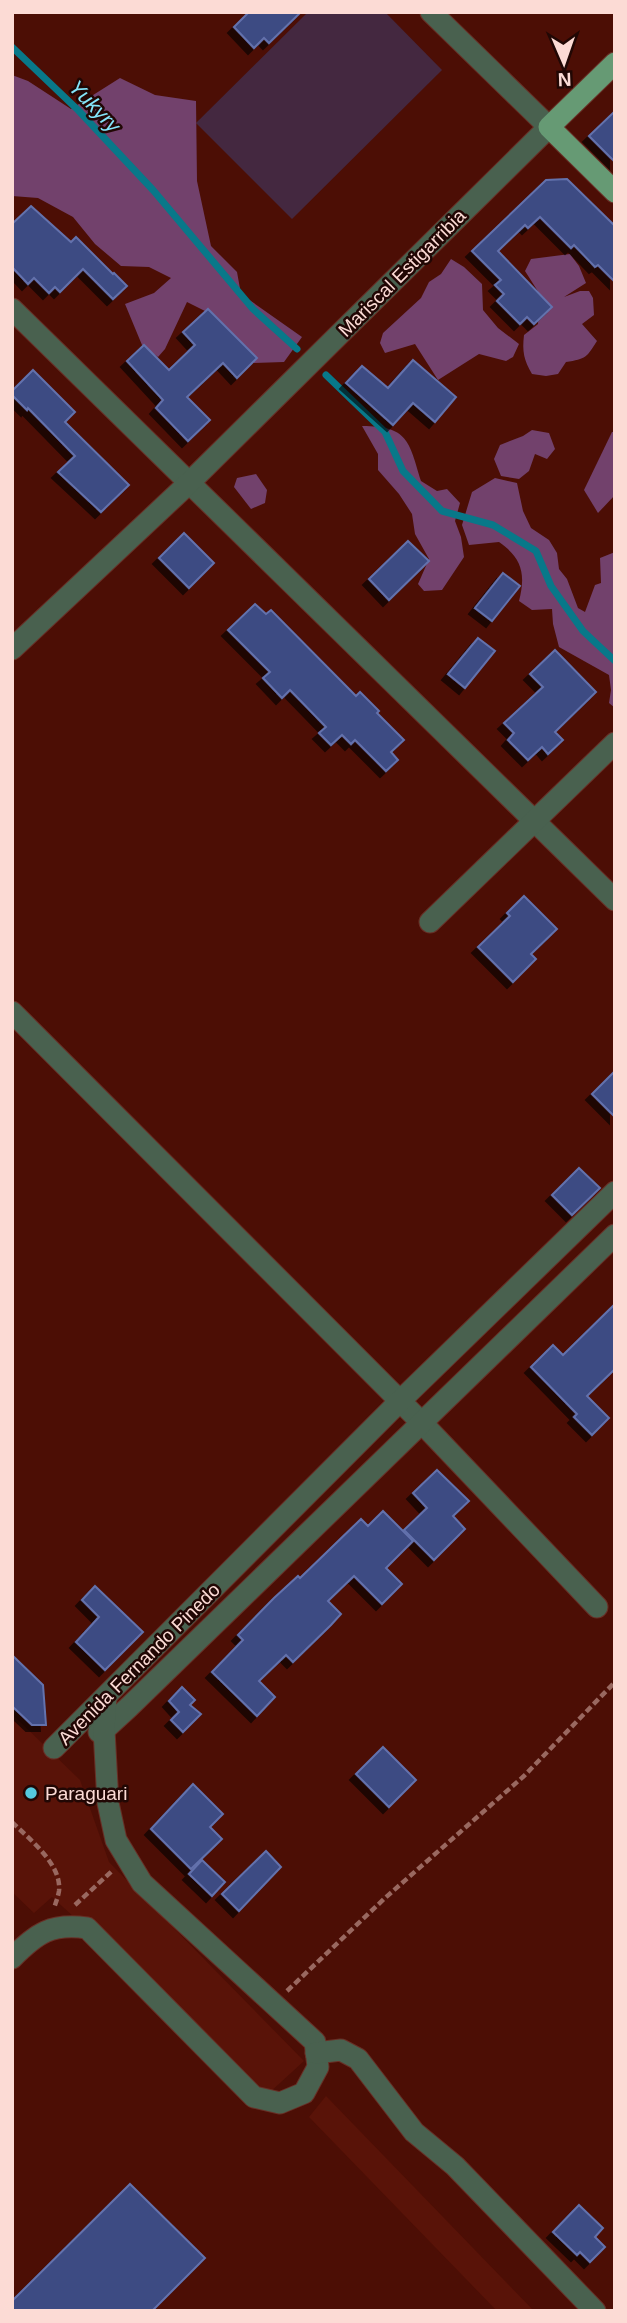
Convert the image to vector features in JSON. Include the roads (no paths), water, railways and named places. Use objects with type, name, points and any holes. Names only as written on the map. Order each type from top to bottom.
[{"type":"main road","name":"Mariscal Estigarribia","points":[[549,127],[615,63]]},
{"type":"main road","points":[[549,127],[615,192]]},
{"type":"street","points":[[431,12],[549,127]]},
{"type":"street","name":"Mariscal Estigarribia","points":[[12,649],[189,483],[549,127]]},
{"type":"street","points":[[12,309],[615,900]]},
{"type":"street","points":[[430,922],[615,743]]},
{"type":"street","points":[[12,1012],[422,1423],[597,1607]]},
{"type":"street","name":"Avenida Fernando Pinedo","points":[[615,1192],[400,1401],[54,1748],[104,1730],[615,1235]]},
{"type":"street","points":[[12,1958],[31,1939],[49,1929],[66,1925],[87,1928],[254,2097],[281,2103],[304,2093],[318,2067],[315,2042],[142,1883],[117,1840],[108,1803],[104,1730],[106,1697]]},
{"type":"street","points":[[316,2053],[341,2050],[358,2059],[414,2132],[455,2166],[595,2311]]},
{"type":"waterway","name":"Yukyry","points":[[12,47],[78,110],[153,190],[253,309],[297,349]]},
{"type":"waterway","points":[[326,375],[385,432],[403,471],[442,511],[493,525],[536,551],[551,586],[583,631],[615,661]]},
{"type":"place","name":"Paraguari","points":[[31,1793]]}]
